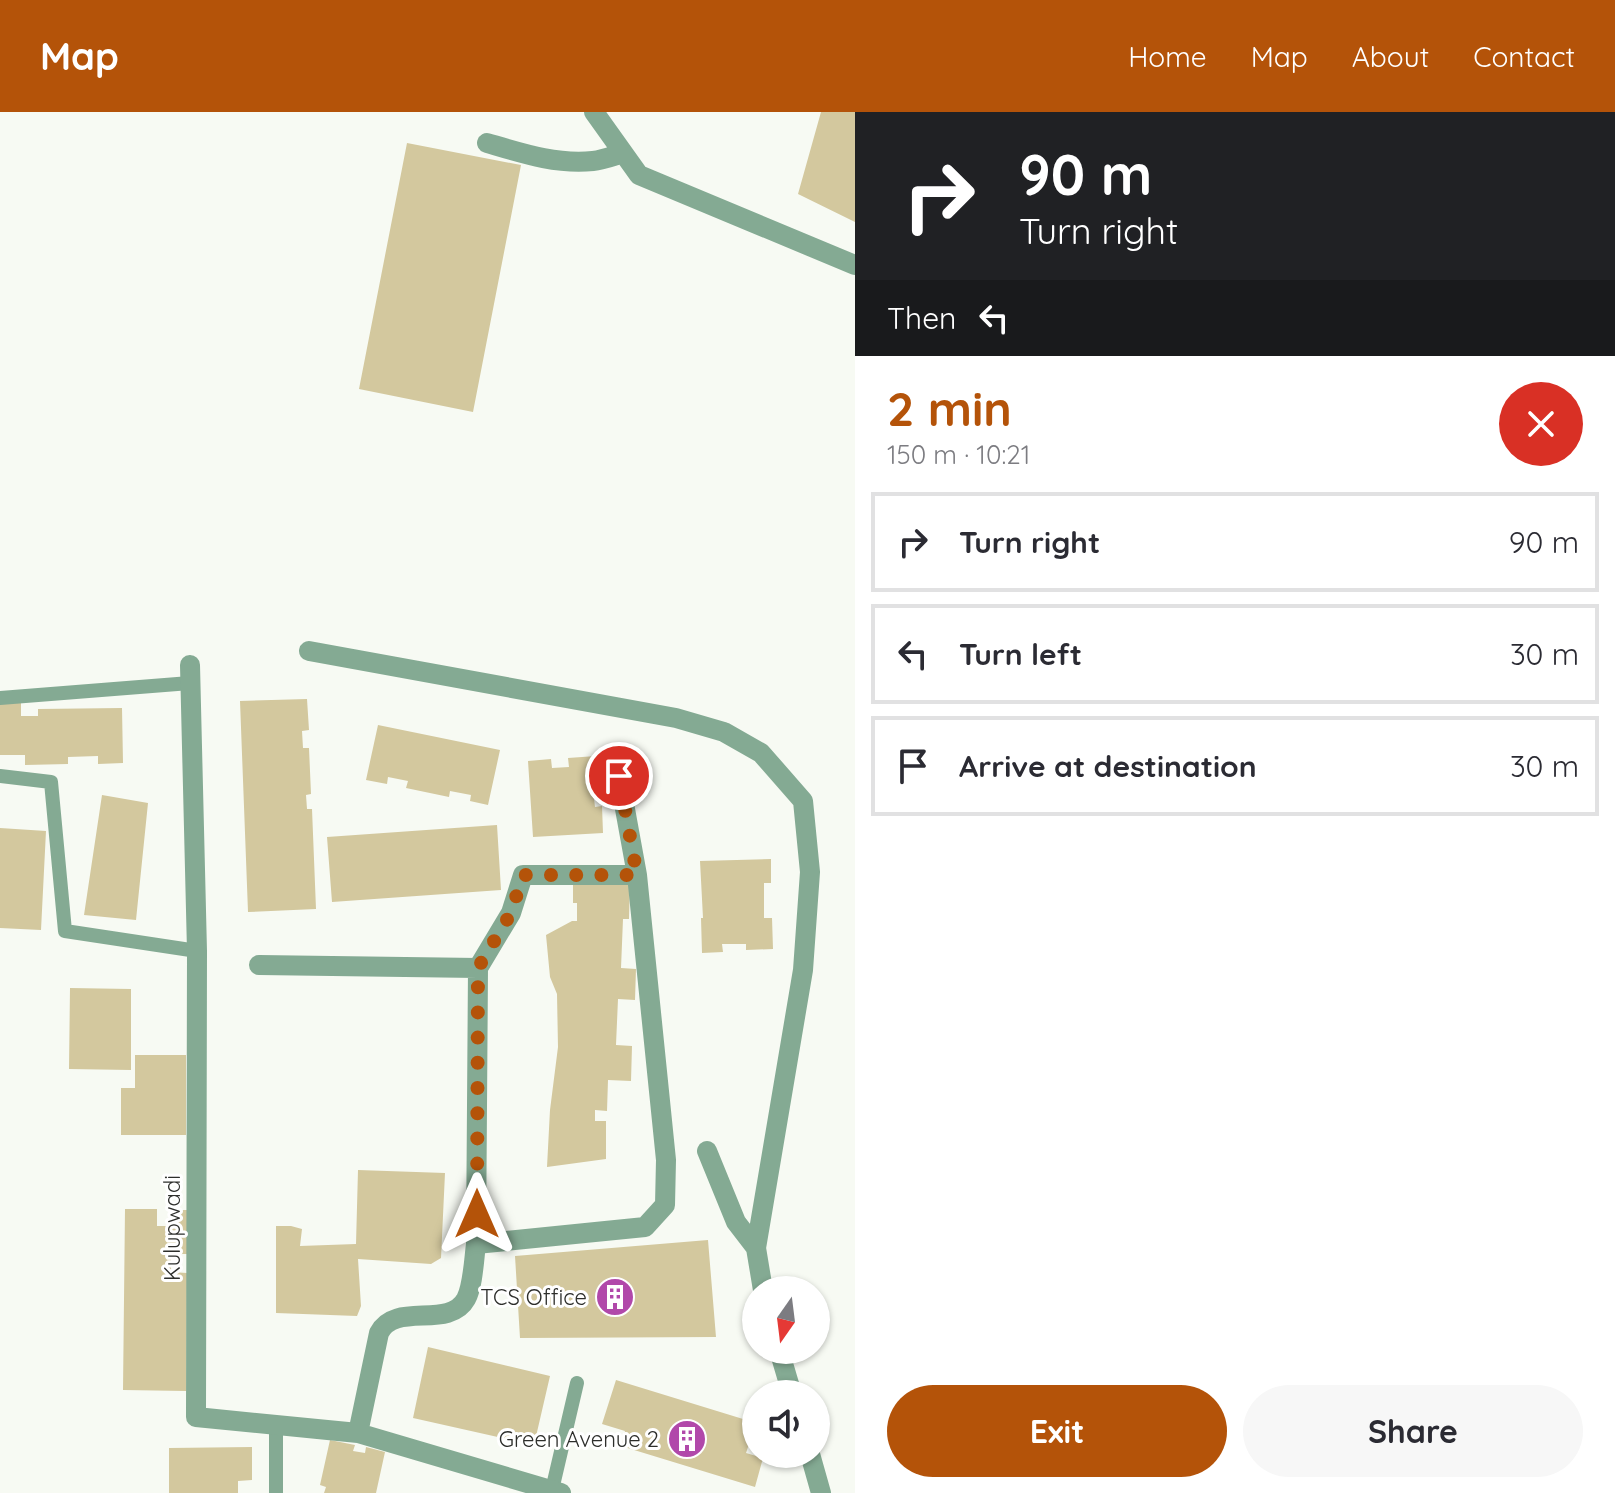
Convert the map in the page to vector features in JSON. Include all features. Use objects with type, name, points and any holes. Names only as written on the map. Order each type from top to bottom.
[{"type":"street","points":[[594,112],[639,175],[855,265]]},
{"type":"street","points":[[487,143],[527,155],[571,161],[594,161],[623,153]]},
{"type":"street","points":[[309,651],[676,718],[724,732],[761,753],[803,801],[810,872],[803,970],[756,1248],[761,1276]]},
{"type":"street","name":"Kulupwadi","points":[[190,674],[197,951],[196,1417],[358,1433],[556,1492]]},
{"type":"street","points":[[476,1244],[645,1227],[665,1205],[666,1160],[637,875],[619,776]]},
{"type":"street","points":[[358,1433],[379,1333],[384,1325],[395,1319],[442,1314],[460,1308],[468,1296],[476,1244],[478,968],[511,913],[523,875],[637,875]]},
{"type":"street","points":[[259,965],[478,968]]},
{"type":"street","points":[[707,1151],[736,1222],[756,1248]]},
{"type":"street","points":[[814,1468],[821,1493]]},
{"type":"lane","points":[[0,698],[190,674]]},
{"type":"lane","points":[[0,776],[51,782],[65,931],[197,951]]},
{"type":"lane","points":[[556,1492],[577,1383]]},
{"type":"lane","points":[[276,1424],[276,1493]]},
{"type":"building","points":[[821,112],[855,112],[855,222],[798,194]]},
{"type":"building","points":[[407,143],[521,165],[473,412],[359,389]]},
{"type":"building","points":[[307,699],[309,730],[302,731],[303,748],[309,748],[311,794],[306,795],[307,809],[312,809],[316,909],[248,912],[240,701]]},
{"type":"building","points":[[0,703],[21,703],[21,716],[38,716],[38,709],[122,708],[123,763],[98,764],[98,756],[68,757],[68,764],[25,765],[25,755],[0,755]]},
{"type":"building","points":[[378,725],[500,750],[488,805],[470,801],[471,795],[450,791],[449,797],[406,788],[408,781],[388,777],[387,784],[366,780]]},
{"type":"building","points":[[596,756],[598,789],[593,790],[595,807],[602,806],[603,833],[533,837],[528,761],[551,759],[552,768],[569,767],[568,758]]},
{"type":"building","points":[[102,795],[148,803],[136,920],[84,915]]},
{"type":"building","points":[[497,825],[501,890],[332,902],[327,837]]},
{"type":"building","points":[[0,828],[46,831],[41,930],[0,928]]},
{"type":"building","points":[[771,859],[771,883],[764,883],[764,918],[772,918],[773,949],[746,950],[746,944],[722,944],[723,952],[702,953],[700,861]]},
{"type":"building","points":[[573,880],[630,881],[629,919],[623,919],[621,968],[636,969],[635,1000],[618,999],[616,1045],[632,1046],[631,1081],[608,1080],[607,1111],[595,1110],[595,1121],[606,1121],[606,1159],[547,1167],[558,1047],[557,994],[550,977],[546,935],[577,921]]},
{"type":"building","points":[[70,988],[131,989],[131,1070],[69,1069]]},
{"type":"building","points":[[135,1055],[186,1055],[186,1135],[121,1135],[121,1088],[135,1088]]},
{"type":"building","points":[[358,1170],[445,1173],[441,1258],[431,1264],[358,1259],[361,1306],[357,1316],[276,1313],[276,1226],[302,1229],[300,1246],[356,1244]]},
{"type":"building","points":[[125,1209],[157,1209],[157,1226],[170,1226],[170,1210],[188,1210],[187,1254],[171,1254],[171,1272],[187,1273],[186,1391],[123,1390]]},
{"type":"building","name":"TCS Office","points":[[708,1240],[716,1337],[520,1338],[515,1256]]},
{"type":"building","points":[[428,1347],[550,1376],[534,1445],[413,1418]]},
{"type":"building","name":"Green Avenue 2","points":[[616,1380],[742,1419],[742,1468],[760,1468],[755,1487],[621,1446],[625,1431],[602,1424]]},
{"type":"building","points":[[330,1440],[355,1445],[353,1451],[365,1453],[366,1447],[385,1452],[376,1493],[324,1493],[326,1487],[320,1485]]},
{"type":"building","points":[[252,1447],[252,1480],[238,1481],[238,1493],[169,1493],[169,1448]]},
{"type":"place","name":"TCS Office","points":[[615,1297]]},
{"type":"place","name":"Green Avenue 2","points":[[687,1439]]},
{"type":"route","points":[[477,1214],[478,968],[511,913],[523,875],[637,875],[619,776]]}]
